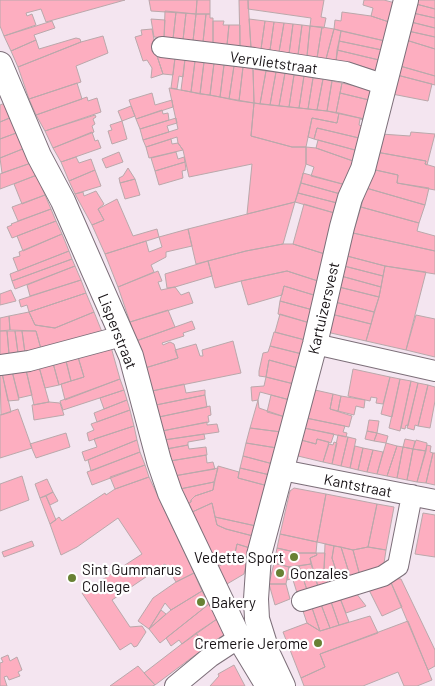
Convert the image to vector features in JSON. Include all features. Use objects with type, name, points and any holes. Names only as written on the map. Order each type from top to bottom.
[{"type":"street","name":"Kartuizersvest","points":[[257,609],[259,555],[315,344],[342,226],[350,198],[363,169],[406,0]]},
{"type":"street","name":"Vervlietstraat","points":[[162,47],[346,72],[385,85]]},
{"type":"street","name":"Lisperstraat","points":[[0,64],[39,156],[63,200],[131,356],[159,461],[170,493],[239,638],[268,686]]},
{"type":"street","points":[[0,365],[29,361],[122,336]]},
{"type":"street","points":[[315,344],[435,370]]},
{"type":"street","name":"Kantstraat","points":[[282,470],[435,500]]},
{"type":"street","points":[[302,601],[383,576],[398,566],[412,495]]},
{"type":"street","points":[[222,603],[230,611],[238,612],[251,606],[257,609],[268,654],[283,686]]},
{"type":"street","points":[[176,686],[210,657],[239,638],[260,646],[268,654]]},
{"type":"building","points":[[0,0],[125,0],[46,22],[41,9],[26,13],[27,16],[32,14],[36,25],[4,36],[0,26]]},
{"type":"building","points":[[149,0],[197,0],[196,14],[151,11]]},
{"type":"building","points":[[197,0],[210,0],[210,14],[196,14]]},
{"type":"building","points":[[239,0],[248,0],[251,48],[240,46]]},
{"type":"building","points":[[248,0],[324,0],[321,17],[326,18],[324,28],[310,26],[311,18],[248,9]]},
{"type":"building","points":[[364,0],[384,0],[395,3],[389,22],[371,16],[373,8],[363,5]]},
{"type":"building","points":[[417,0],[435,0],[435,9],[416,4]]},
{"type":"building","points":[[416,4],[435,9],[435,18],[413,13]]},
{"type":"building","points":[[165,11],[176,12],[173,39],[164,38]]},
{"type":"building","points":[[176,12],[186,13],[183,40],[173,39]]},
{"type":"building","points":[[342,12],[371,16],[389,22],[385,41],[334,29],[335,20],[341,21]]},
{"type":"building","points":[[186,13],[196,14],[193,41],[183,40]]},
{"type":"building","points":[[413,13],[435,18],[435,28],[411,22]]},
{"type":"building","points":[[196,14],[206,14],[203,42],[193,41]]},
{"type":"building","points":[[206,14],[210,14],[210,18],[213,18],[213,44],[203,42]]},
{"type":"building","points":[[151,19],[165,20],[164,38],[154,37]]},
{"type":"building","points":[[249,19],[265,21],[261,49],[251,48]]},
{"type":"building","points":[[52,21],[55,28],[34,35],[36,40],[11,51],[4,36]]},
{"type":"building","points":[[213,21],[224,21],[223,25],[229,25],[227,45],[213,44]]},
{"type":"building","points":[[265,21],[274,22],[270,50],[261,49]]},
{"type":"building","points":[[274,22],[284,23],[279,52],[270,50]]},
{"type":"building","points":[[411,22],[435,28],[435,37],[408,31]]},
{"type":"building","points":[[284,23],[293,24],[289,54],[279,52]]},
{"type":"building","points":[[293,24],[302,25],[298,55],[289,54]]},
{"type":"building","points":[[229,25],[240,25],[240,46],[227,45]]},
{"type":"building","points":[[302,25],[310,26],[307,56],[298,55]]},
{"type":"building","points":[[310,26],[322,27],[317,58],[307,56]]},
{"type":"building","points":[[322,27],[334,29],[326,59],[317,58]]},
{"type":"building","points":[[152,29],[157,56],[163,74],[151,78],[152,68],[147,60],[143,61],[135,37],[142,35],[141,30]]},
{"type":"building","points":[[334,29],[341,31],[336,61],[326,59]]},
{"type":"building","points":[[341,31],[385,41],[382,50],[339,41]]},
{"type":"building","points":[[408,31],[435,37],[435,49],[406,40]]},
{"type":"building","points":[[103,36],[108,53],[76,66],[81,82],[29,99],[18,67],[81,42]]},
{"type":"building","points":[[76,38],[80,39],[81,42],[18,67],[11,51],[36,40],[39,49]]},
{"type":"building","points":[[406,40],[435,49],[435,76],[400,66]]},
{"type":"building","points":[[339,41],[382,50],[379,60],[337,50]]},
{"type":"building","points":[[337,50],[379,60],[377,71],[348,62],[336,61]]},
{"type":"building","points":[[157,56],[175,58],[173,75],[163,74]]},
{"type":"building","points":[[175,58],[185,59],[183,77],[179,76],[177,89],[171,88]]},
{"type":"building","points":[[185,59],[195,61],[191,92],[181,90]]},
{"type":"building","points":[[195,61],[204,62],[200,94],[191,92]]},
{"type":"building","points":[[204,62],[214,63],[210,95],[200,94]]},
{"type":"building","points":[[214,63],[224,65],[220,97],[210,95]]},
{"type":"building","points":[[224,65],[234,66],[229,99],[220,97]]},
{"type":"building","points":[[234,66],[243,67],[239,101],[229,99]]},
{"type":"building","points":[[400,66],[435,76],[435,85],[397,75]]},
{"type":"building","points":[[243,67],[253,69],[254,103],[239,101]]},
{"type":"building","points":[[253,69],[266,71],[260,104],[254,103]]},
{"type":"building","points":[[266,71],[276,72],[270,105],[260,104]]},
{"type":"building","points":[[276,72],[285,73],[279,106],[270,105]]},
{"type":"building","points":[[285,73],[294,75],[289,107],[279,106]]},
{"type":"building","points":[[294,75],[304,76],[299,108],[289,107]]},
{"type":"building","points":[[397,75],[432,84],[428,101],[392,94]]},
{"type":"building","points":[[304,76],[313,78],[308,109],[299,108]]},
{"type":"building","points":[[313,78],[323,79],[317,110],[308,109]]},
{"type":"building","points":[[323,79],[332,81],[327,111],[317,110]]},
{"type":"building","points":[[332,81],[342,83],[336,113],[327,111]]},
{"type":"building","points":[[77,83],[82,99],[36,115],[29,99]]},
{"type":"building","points":[[342,83],[372,90],[369,100],[340,93]]},
{"type":"building","points":[[169,88],[254,103],[251,136],[292,147],[306,147],[306,164],[295,202],[247,214],[252,164],[189,177],[183,150],[178,143],[177,137],[146,147],[143,140],[178,129]]},
{"type":"building","points":[[152,93],[155,105],[172,100],[173,107],[136,119],[129,100]]},
{"type":"building","points":[[340,93],[369,100],[364,119],[336,113]]},
{"type":"building","points":[[87,97],[88,101],[97,98],[101,112],[45,131],[36,115]]},
{"type":"building","points":[[5,103],[12,117],[0,122],[0,105]]},
{"type":"building","points":[[254,103],[339,113],[337,123],[312,118],[306,147],[292,147],[251,136]]},
{"type":"building","points":[[131,106],[135,116],[122,121],[118,111]]},
{"type":"building","points":[[162,110],[163,114],[168,113],[169,120],[140,129],[136,119]]},
{"type":"building","points":[[339,113],[364,119],[360,119],[359,125],[362,126],[359,138],[317,128],[314,139],[308,137],[312,118],[337,123]]},
{"type":"building","points":[[95,115],[96,117],[93,119],[95,124],[92,126],[94,132],[53,148],[45,131]]},
{"type":"building","points":[[12,117],[19,132],[0,139],[0,122]]},
{"type":"building","points":[[176,118],[177,123],[167,126],[169,132],[143,140],[140,129]]},
{"type":"building","points":[[122,121],[127,139],[112,144],[108,131],[112,130],[110,125]]},
{"type":"building","points":[[317,128],[359,138],[355,150],[314,139]]},
{"type":"building","points":[[19,132],[25,148],[0,158],[0,139]]},
{"type":"building","points":[[92,132],[95,141],[98,140],[101,148],[61,162],[53,148]]},
{"type":"building","points":[[411,132],[435,134],[427,165],[425,164],[426,161],[376,152],[381,134],[410,136]]},
{"type":"building","points":[[171,139],[172,144],[178,143],[183,150],[149,158],[146,147]]},
{"type":"building","points":[[318,140],[355,150],[353,161],[316,148]]},
{"type":"building","points":[[306,147],[316,148],[353,161],[346,185],[311,176],[314,167],[306,164]]},
{"type":"building","points":[[25,148],[31,163],[2,173],[0,158]]},
{"type":"building","points":[[119,152],[123,162],[106,168],[102,159]]},
{"type":"building","points":[[176,152],[178,159],[184,157],[185,162],[155,171],[151,158]]},
{"type":"building","points":[[376,152],[426,161],[425,164],[435,167],[435,190],[397,183],[398,175],[371,169]]},
{"type":"building","points":[[76,157],[79,163],[91,159],[95,170],[69,181],[61,162]]},
{"type":"building","points":[[185,162],[186,170],[182,171],[183,178],[159,185],[155,171]]},
{"type":"building","points":[[31,163],[37,175],[0,189],[0,174]]},
{"type":"building","points":[[128,168],[135,179],[120,183],[119,178],[123,176]]},
{"type":"building","points":[[371,169],[398,175],[397,183],[429,188],[425,205],[366,188]]},
{"type":"building","points":[[95,170],[101,186],[75,194],[69,181]]},
{"type":"building","points":[[303,173],[346,185],[344,195],[301,183]]},
{"type":"building","points":[[37,175],[45,195],[22,204],[14,184]]},
{"type":"building","points":[[135,179],[140,195],[125,199],[120,183]]},
{"type":"building","points":[[301,183],[344,195],[341,204],[298,193]]},
{"type":"building","points":[[366,188],[425,205],[419,223],[361,207]]},
{"type":"building","points":[[96,191],[104,204],[98,209],[104,220],[92,225],[75,194],[83,192],[84,196]]},
{"type":"building","points":[[298,193],[341,204],[338,214],[295,202]]},
{"type":"building","points":[[45,195],[51,209],[18,221],[12,207]]},
{"type":"building","points":[[117,199],[133,236],[157,229],[159,237],[105,254],[92,225],[104,220],[98,209]]},
{"type":"building","points":[[295,202],[283,244],[196,264],[188,229]]},
{"type":"building","points":[[304,204],[338,214],[328,255],[293,244]]},
{"type":"building","points":[[361,207],[419,223],[417,231],[435,236],[435,251],[353,233]]},
{"type":"building","points":[[51,209],[56,221],[12,238],[7,227],[11,224]]},
{"type":"building","points":[[56,221],[62,234],[23,251],[17,236]]},
{"type":"building","points":[[188,229],[192,246],[166,252],[166,257],[151,265],[154,272],[118,287],[105,254],[146,241],[149,252],[162,247],[159,237]]},
{"type":"building","points":[[353,233],[435,251],[435,274],[385,266],[347,256]]},
{"type":"building","points":[[62,234],[69,251],[18,271],[13,258],[20,256],[19,252]]},
{"type":"building","points":[[283,244],[293,244],[328,255],[321,282],[287,271],[215,288],[208,261]]},
{"type":"building","points":[[69,251],[72,259],[12,281],[10,274]]},
{"type":"building","points":[[347,256],[385,266],[383,276],[344,266]]},
{"type":"building","points":[[72,259],[75,266],[15,289],[12,281]]},
{"type":"building","points":[[208,261],[212,276],[167,288],[165,274]]},
{"type":"building","points":[[75,266],[81,280],[30,296],[27,285]]},
{"type":"building","points":[[344,266],[383,276],[381,287],[341,276]]},
{"type":"building","points":[[385,266],[426,272],[406,350],[366,341],[379,297]]},
{"type":"building","points":[[158,271],[162,281],[158,282],[161,290],[175,287],[181,295],[189,292],[193,303],[130,322],[118,287]]},
{"type":"building","points":[[287,271],[321,282],[317,296],[284,286],[282,295],[248,305],[241,281]]},
{"type":"building","points":[[341,276],[381,287],[379,297],[339,287]]},
{"type":"building","points":[[81,280],[86,293],[29,312],[27,305],[21,307],[19,300]]},
{"type":"building","points":[[284,286],[317,296],[313,310],[280,301]]},
{"type":"building","points":[[339,287],[379,297],[374,312],[335,302]]},
{"type":"building","points":[[11,290],[16,301],[0,305],[0,294]]},
{"type":"building","points":[[86,293],[94,312],[55,328],[35,325],[29,312]]},
{"type":"building","points":[[280,301],[313,310],[310,323],[278,314]]},
{"type":"building","points":[[335,302],[374,312],[371,324],[331,314]]},
{"type":"building","points":[[168,310],[175,327],[136,341],[130,322]]},
{"type":"building","points":[[29,312],[35,325],[55,328],[94,312],[102,332],[41,349],[36,331],[10,330],[9,316]]},
{"type":"building","points":[[280,314],[310,323],[305,340],[275,332]]},
{"type":"building","points":[[331,314],[371,324],[366,341],[331,333],[328,327]]},
{"type":"building","points":[[416,315],[435,319],[435,357],[406,350]]},
{"type":"building","points":[[9,316],[10,330],[0,331],[0,318]]},
{"type":"building","points":[[192,321],[195,329],[183,333],[184,336],[162,343],[163,345],[170,342],[174,344],[178,358],[145,368],[136,341]]},
{"type":"building","points":[[0,331],[7,331],[9,354],[0,355]]},
{"type":"building","points":[[7,331],[15,331],[18,353],[9,354]]},
{"type":"building","points":[[15,331],[22,331],[25,353],[18,353]]},
{"type":"building","points":[[22,331],[36,331],[41,349],[25,353]]},
{"type":"building","points":[[274,332],[305,340],[302,354],[270,346]]},
{"type":"building","points":[[233,341],[241,373],[152,391],[145,368],[178,358],[175,350],[196,344],[200,356],[203,356],[202,350]]},
{"type":"building","points":[[270,346],[302,354],[298,368],[269,360],[266,377],[259,376],[263,353],[268,352]]},
{"type":"building","points":[[111,347],[120,379],[65,400],[61,384],[84,377],[78,357]]},
{"type":"building","points":[[78,357],[84,377],[71,381],[66,361]]},
{"type":"building","points":[[269,360],[298,368],[294,384],[266,377]]},
{"type":"building","points":[[66,361],[71,381],[59,385],[53,363]]},
{"type":"building","points":[[53,363],[59,385],[45,388],[39,367]]},
{"type":"building","points":[[39,367],[49,402],[34,405],[26,370]]},
{"type":"building","points":[[353,369],[390,377],[383,404],[376,403],[377,398],[371,397],[370,401],[348,396]]},
{"type":"building","points":[[26,370],[32,395],[19,398],[12,371]]},
{"type":"building","points":[[12,371],[19,400],[8,401],[2,373]]},
{"type":"building","points":[[0,373],[2,373],[11,412],[1,415]]},
{"type":"building","points":[[266,377],[294,384],[290,400],[260,392],[258,400],[252,401],[251,387],[264,386]]},
{"type":"building","points":[[390,377],[400,379],[392,417],[381,414]]},
{"type":"building","points":[[120,379],[124,390],[63,410],[60,401]]},
{"type":"building","points":[[400,379],[411,381],[400,431],[389,428]]},
{"type":"building","points":[[411,381],[418,383],[408,426],[406,425],[405,429],[401,428]]},
{"type":"building","points":[[418,383],[428,385],[418,426],[415,425],[414,430],[407,428]]},
{"type":"building","points":[[184,384],[186,393],[205,390],[205,395],[156,405],[152,391]]},
{"type":"building","points":[[428,385],[435,387],[435,401],[430,428],[418,426]]},
{"type":"building","points":[[124,390],[127,400],[104,409],[100,398]]},
{"type":"building","points":[[315,390],[333,394],[330,409],[352,416],[349,427],[306,418],[312,393]]},
{"type":"building","points":[[333,394],[341,396],[338,411],[330,409]]},
{"type":"building","points":[[205,395],[207,407],[159,417],[156,405]]},
{"type":"building","points":[[271,395],[290,400],[285,417],[267,412]]},
{"type":"building","points":[[341,396],[365,400],[364,408],[356,406],[354,415],[338,411]]},
{"type":"building","points":[[127,400],[130,410],[97,422],[94,413]]},
{"type":"building","points":[[258,400],[259,408],[285,417],[281,432],[250,428]]},
{"type":"building","points":[[49,402],[60,403],[64,415],[34,420],[32,405]]},
{"type":"building","points":[[210,406],[211,415],[208,416],[209,422],[162,431],[159,417]]},
{"type":"building","points":[[18,409],[32,448],[0,458],[0,415]]},
{"type":"building","points":[[130,410],[134,426],[89,441],[87,433],[94,430],[91,424]]},
{"type":"building","points":[[306,418],[345,426],[343,432],[347,433],[346,437],[304,428]]},
{"type":"building","points":[[369,420],[379,421],[377,433],[367,431]]},
{"type":"building","points":[[207,422],[207,425],[217,424],[219,432],[164,440],[162,431]]},
{"type":"building","points":[[134,426],[137,440],[85,461],[82,452],[97,447],[94,439]]},
{"type":"building","points":[[250,428],[281,432],[277,448],[246,443]]},
{"type":"building","points":[[304,428],[334,434],[331,443],[317,439],[316,444],[301,440]]},
{"type":"building","points":[[367,431],[377,433],[374,441],[365,439]]},
{"type":"building","points":[[66,433],[70,447],[36,458],[30,444]]},
{"type":"building","points":[[377,433],[388,436],[386,443],[374,441]]},
{"type":"building","points":[[204,434],[205,439],[188,442],[188,445],[166,449],[164,440]]},
{"type":"building","points":[[338,435],[348,437],[341,466],[332,464]]},
{"type":"building","points":[[348,437],[356,439],[350,468],[341,466]]},
{"type":"building","points":[[317,439],[329,442],[323,462],[298,456],[301,440],[316,444]]},
{"type":"building","points":[[405,439],[415,441],[413,449],[403,447]]},
{"type":"building","points":[[137,440],[140,452],[91,471],[88,460]]},
{"type":"building","points":[[416,440],[427,443],[426,451],[413,449]]},
{"type":"building","points":[[334,442],[337,443],[332,464],[323,462],[329,444],[333,445]]},
{"type":"building","points":[[246,443],[277,448],[273,464],[243,456]]},
{"type":"building","points":[[386,443],[397,446],[387,476],[377,474]]},
{"type":"building","points":[[188,445],[189,449],[206,447],[207,455],[170,461],[167,449]]},
{"type":"building","points":[[427,445],[431,446],[430,452],[433,453],[426,483],[417,482]]},
{"type":"building","points":[[355,446],[363,448],[358,470],[350,468]]},
{"type":"building","points":[[397,446],[403,447],[397,478],[387,476]]},
{"type":"building","points":[[403,447],[413,449],[407,480],[397,478]]},
{"type":"building","points":[[363,448],[373,450],[367,472],[358,470]]},
{"type":"building","points":[[413,449],[426,451],[417,482],[407,480]]},
{"type":"building","points":[[373,450],[383,452],[377,474],[367,472]]},
{"type":"building","points":[[140,452],[145,465],[92,485],[87,472]]},
{"type":"building","points":[[433,453],[435,453],[435,485],[426,483]]},
{"type":"building","points":[[206,455],[207,463],[213,462],[215,469],[174,476],[170,461]]},
{"type":"building","points":[[243,456],[273,464],[270,475],[240,468]]},
{"type":"building","points":[[145,465],[149,477],[115,489],[110,477]]},
{"type":"building","points":[[218,466],[239,472],[238,478],[268,486],[256,526],[215,517],[212,503],[190,513],[186,505],[195,496],[213,490]]},
{"type":"building","points":[[218,468],[214,482],[180,489],[174,476]]},
{"type":"building","points":[[240,468],[270,475],[268,486],[238,478]]},
{"type":"building","points":[[22,476],[29,500],[0,511],[0,484]]},
{"type":"building","points":[[149,477],[194,573],[176,582],[165,564],[112,600],[130,627],[142,626],[146,632],[137,646],[134,647],[131,643],[120,650],[82,593],[142,554],[118,518],[77,547],[61,555],[50,524],[59,517],[62,521],[105,493],[106,495],[115,489]]},
{"type":"building","points":[[47,479],[53,492],[40,498],[35,484]]},
{"type":"building","points":[[214,482],[213,490],[195,496],[186,505],[180,489]]},
{"type":"building","points":[[294,488],[326,494],[317,542],[280,534],[290,491]]},
{"type":"building","points":[[53,492],[58,501],[50,505],[46,496]]},
{"type":"building","points":[[326,494],[377,504],[368,547],[353,550],[317,542]]},
{"type":"building","points":[[46,496],[56,520],[50,524],[40,498]]},
{"type":"building","points":[[212,503],[217,525],[253,536],[250,548],[237,544],[234,558],[217,567],[190,513]]},
{"type":"building","points":[[377,504],[394,507],[386,550],[368,547]]},
{"type":"building","points":[[423,513],[435,515],[435,557],[415,554]]},
{"type":"building","points":[[215,517],[256,526],[253,536],[217,525]]},
{"type":"building","points":[[280,534],[317,542],[316,553],[299,553],[277,548]]},
{"type":"building","points":[[32,541],[34,546],[4,557],[2,552]]},
{"type":"building","points":[[237,544],[250,548],[244,574],[227,584],[217,567],[234,558]]},
{"type":"building","points":[[325,544],[334,546],[332,558],[340,583],[329,586],[324,569]]},
{"type":"building","points":[[334,546],[341,547],[351,579],[340,583],[332,558]]},
{"type":"building","points":[[341,547],[353,550],[360,576],[351,579]]},
{"type":"building","points":[[368,547],[386,550],[383,570],[360,576],[353,550]]},
{"type":"building","name":"Vedette Sport","points":[[277,548],[299,553],[316,553],[317,555],[310,558],[311,564],[289,567],[274,563]]},
{"type":"building","points":[[316,553],[325,553],[324,569],[329,586],[319,590],[310,558],[317,555]]},
{"type":"building","name":"Gonzales","points":[[274,563],[289,567],[286,584],[269,584]]},
{"type":"building","points":[[311,564],[319,590],[308,593],[299,566]]},
{"type":"building","points":[[295,566],[299,566],[308,593],[298,596],[293,580],[297,577]]},
{"type":"building","points":[[295,566],[297,577],[287,580],[289,567]]},
{"type":"building","points":[[194,573],[202,591],[171,610],[165,603],[149,629],[138,621],[153,598],[176,582]]},
{"type":"building","points":[[389,578],[402,607],[382,616],[367,586]]},
{"type":"building","points":[[389,578],[401,579],[435,650],[435,666],[428,670]]},
{"type":"building","points":[[269,584],[286,584],[290,599],[275,605]]},
{"type":"building","points":[[202,591],[209,604],[160,643],[149,629],[171,610]]},
{"type":"building","points":[[338,593],[356,593],[366,606],[346,613]]},
{"type":"building","points":[[338,593],[349,622],[339,625],[329,596]]},
{"type":"building","points":[[329,596],[339,625],[330,628],[319,599]]},
{"type":"building","points":[[319,599],[330,628],[320,631],[310,602]]},
{"type":"building","points":[[310,602],[320,631],[307,623],[301,605]]},
{"type":"building","points":[[209,604],[217,619],[182,644],[179,640],[171,646],[166,638]]},
{"type":"building","points":[[161,610],[166,614],[149,629]]},
{"type":"building","name":"Cremerie Jerome","points":[[370,616],[378,633],[320,654],[325,667],[301,678],[283,632],[307,623],[320,631]]},
{"type":"building","points":[[217,619],[225,634],[206,647],[196,633]]},
{"type":"building","points":[[408,621],[432,680],[417,686],[404,686],[398,672],[363,686],[304,686],[301,678],[325,667],[320,654]]},
{"type":"building","points":[[196,633],[206,647],[155,685],[144,673]]},
{"type":"building","points":[[8,655],[10,661],[17,657],[22,670],[18,672],[20,676],[9,680],[7,676],[4,677],[7,686],[0,686],[0,663],[3,662],[1,658]]},
{"type":"building","points":[[234,665],[245,686],[210,686],[219,676],[218,674]]},
{"type":"building","points":[[138,666],[155,685],[110,686]]},
{"type":"place","name":"Vedette Sport","points":[[294,557]]},
{"type":"place","name":"Gonzales","points":[[280,573]]},
{"type":"place","name":"Sint Gummarus College","points":[[72,578]]},
{"type":"place","name":"Bakery","points":[[201,602]]},
{"type":"place","name":"Cremerie Jerome","points":[[318,643]]}]
